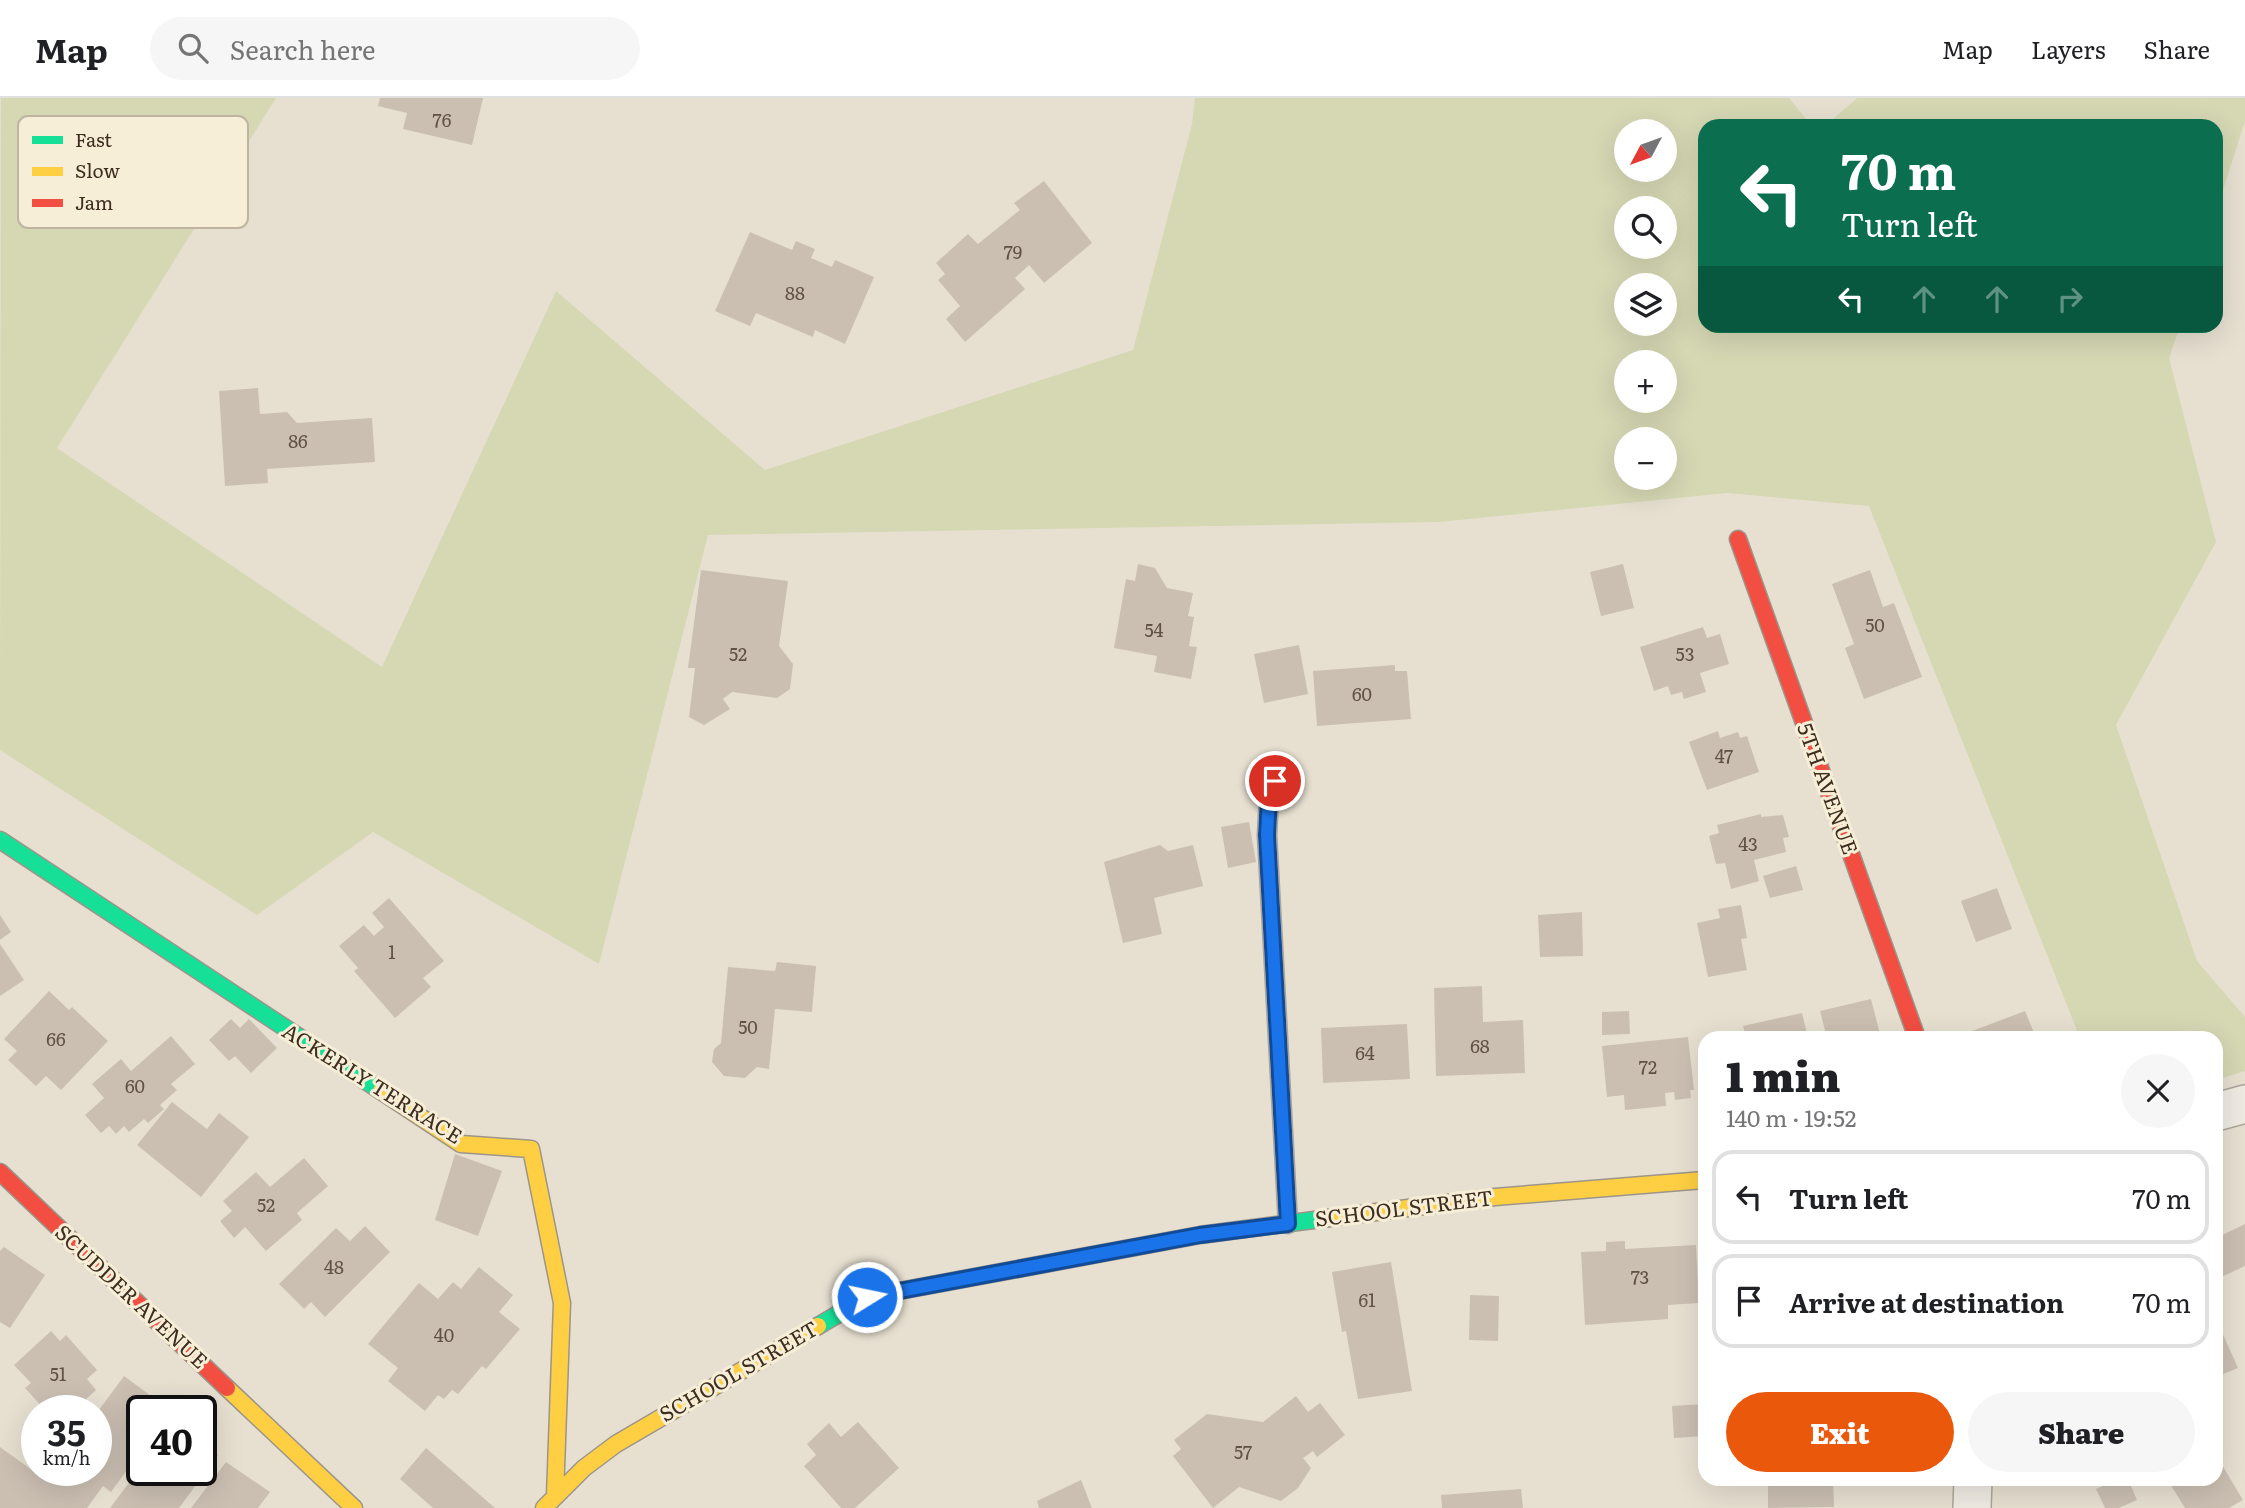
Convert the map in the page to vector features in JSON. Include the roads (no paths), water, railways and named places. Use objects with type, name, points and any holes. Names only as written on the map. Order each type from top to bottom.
[{"type":"street","name":"5TH AVENUE","points":[[1738,539],[1914,1031]]},
{"type":"street","name":"ACKERLY TERRACE","points":[[0,840],[461,1144],[531,1149],[562,1303],[550,1502]]},
{"type":"street","points":[[2223,1110],[2245,1104]]},
{"type":"street","name":"SCUDDER AVENUE","points":[[0,1172],[354,1508]]},
{"type":"street","name":"SCHOOL STREET","points":[[550,1502],[616,1444],[867,1297],[1200,1235],[1495,1197],[1698,1180]]},
{"type":"street","points":[[1972,1508],[1973,1486]]},
{"type":"lane","points":[[1282,765],[1269,797],[1267,835],[1288,1224]]}]
